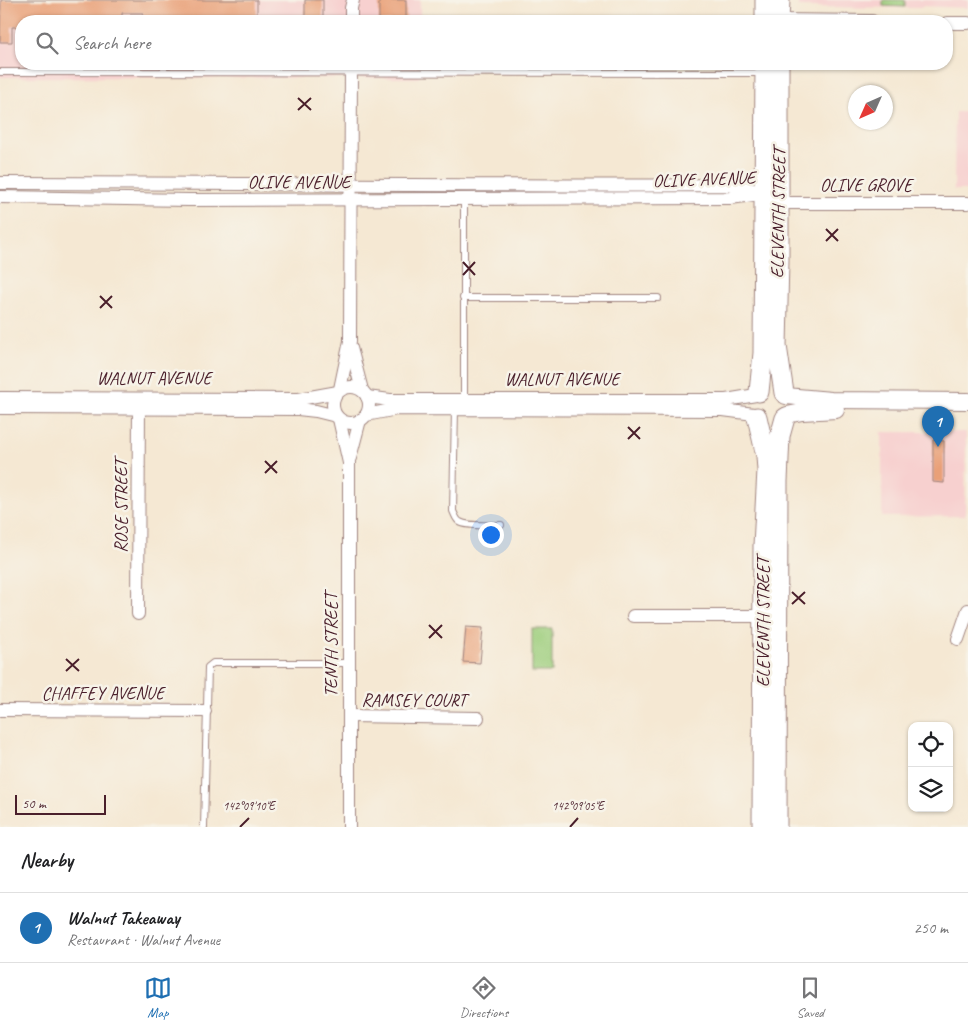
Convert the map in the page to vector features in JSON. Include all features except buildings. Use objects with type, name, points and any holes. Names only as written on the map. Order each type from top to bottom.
[{"type":"main road","points":[[765,0],[770,15]]},
{"type":"main road","points":[[774,15],[780,0]]},
{"type":"main road","name":"ELEVENTH STREET","points":[[758,393],[763,353],[772,70]]},
{"type":"main road","name":"ELEVENTH STREET","points":[[769,200],[777,346],[785,394]]},
{"type":"main road","points":[[774,388],[785,394],[789,405],[786,417],[774,424],[767,424],[755,416],[753,404],[758,393],[774,388]]},
{"type":"main road","name":"ELEVENTH STREET","points":[[755,416],[766,456],[777,827]]},
{"type":"main road","name":"ELEVENTH STREET","points":[[762,827],[770,616],[780,436],[786,417]]},
{"type":"street","points":[[953,23],[968,23]]},
{"type":"street","points":[[350,340],[369,406],[363,417],[350,423],[338,417],[333,411],[332,401],[339,390],[350,340],[351,70]]},
{"type":"street","name":"OLIVE AVENUE","points":[[0,183],[538,186],[726,185],[747,188],[769,200]]},
{"type":"street","name":"OLIVE AVENUE","points":[[0,197],[189,200],[730,198],[769,200]]},
{"type":"street","name":"OLIVE GROVE","points":[[769,200],[968,203]]},
{"type":"street","points":[[339,390],[351,386],[364,393]]},
{"type":"street","name":"WALNUT AVENUE","points":[[0,408],[299,399],[317,397],[339,390]]},
{"type":"street","name":"WALNUT AVENUE","points":[[364,393],[390,400],[726,400],[758,393]]},
{"type":"street","points":[[785,394],[831,400],[968,401]]},
{"type":"street","name":"WALNUT AVENUE","points":[[0,398],[298,409],[316,411],[338,417]]},
{"type":"street","name":"ROSE STREET","points":[[138,614],[139,403]]},
{"type":"street","name":"WALNUT AVENUE","points":[[363,417],[396,409],[723,410],[755,416]]},
{"type":"street","points":[[786,417],[818,410],[968,411]]},
{"type":"street","name":"TENTH STREET","points":[[338,417],[349,463],[349,827]]},
{"type":"street","name":"TENTH STREET","points":[[349,463],[363,417]]},
{"type":"street","points":[[958,639],[968,610]]},
{"type":"street","points":[[633,616],[770,616]]},
{"type":"street","name":"CHAFFEY AVENUE","points":[[0,710],[205,711]]},
{"type":"street","name":"RAMSEY COURT","points":[[349,716],[478,718]]},
{"type":"lane","points":[[0,72],[176,70]]},
{"type":"lane","points":[[464,199],[464,399]]},
{"type":"lane","points":[[463,298],[658,298]]},
{"type":"lane","points":[[455,409],[453,512],[460,522],[466,524],[501,525]]},
{"type":"lane","points":[[204,827],[206,670],[208,667],[214,663],[349,663]]},
{"type":"shaded area","points":[[0,0],[420,0],[420,15],[15,15],[15,70],[420,70],[419,78],[0,77]]},
{"type":"shaded area","points":[[799,0],[968,0],[968,8],[921,6],[921,8],[799,7]]},
{"type":"shaded area","points":[[955,112],[968,112],[968,190],[954,190]]},
{"type":"shaded area","points":[[882,432],[966,432],[965,516],[882,517]]},
{"type":"green space","points":[[883,0],[905,0],[905,7],[883,6]]},
{"type":"green space","points":[[532,629],[552,629],[552,672],[532,672]]},
{"type":"place","name":"Walnut Takeaway","points":[[938,447]]}]
